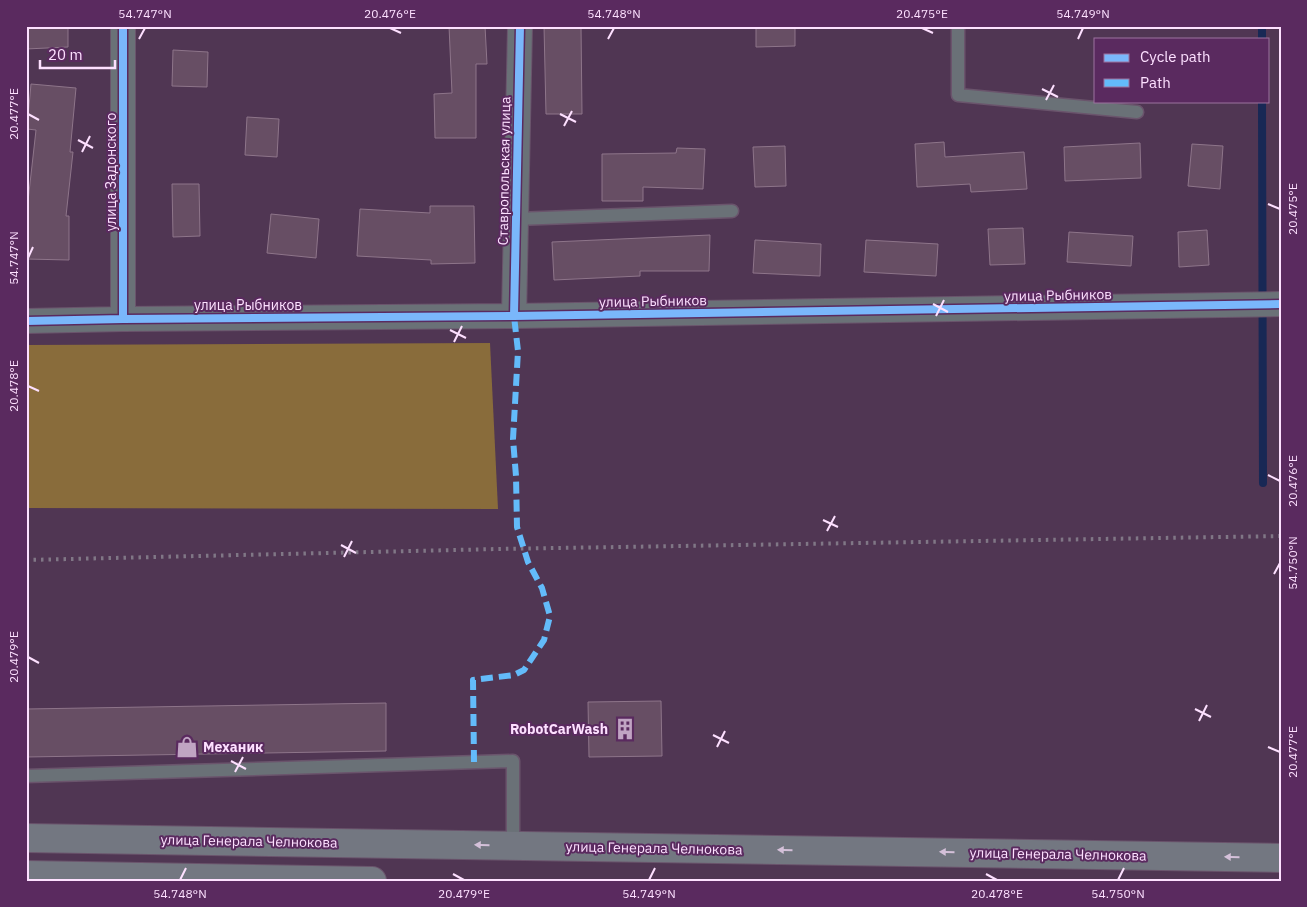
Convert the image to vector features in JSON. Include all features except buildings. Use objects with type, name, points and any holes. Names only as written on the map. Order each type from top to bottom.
[{"type":"main road","name":"улица Генерала Челнокова","points":[[26,838],[1281,858]]},
{"type":"main road","points":[[26,875],[372,881]]},
{"type":"street","name":"улица Задонского","points":[[123,26],[123,319]]},
{"type":"street","name":"Ставропольская улица","points":[[514,316],[520,26]]},
{"type":"street","name":"улица Рыбников","points":[[26,321],[514,316],[1281,304]]},
{"type":"lane","points":[[958,26],[958,95],[1136,112]]},
{"type":"lane","points":[[516,219],[732,211]]},
{"type":"lane","points":[[26,776],[513,761],[513,845]]},
{"type":"shaded area","points":[[490,343],[498,509],[26,508],[26,345]]},
{"type":"waterway","points":[[1262,26],[1262,38]]},
{"type":"waterway","points":[[1262,102],[1263,483]]},
{"type":"railway","points":[[26,560],[498,549],[1281,536]]},
{"type":"marked path","points":[[474,762],[473,680],[514,675],[524,670],[544,640],[550,616],[542,588],[528,562],[517,527],[513,439],[518,351],[514,316]]},
{"type":"cycle path","points":[[123,26],[123,319]]},
{"type":"cycle path","points":[[514,316],[520,26]]},
{"type":"cycle path","points":[[26,321],[514,316],[1281,304]]},
{"type":"place","name":"RobotCarWash","points":[[625,729]]},
{"type":"place","name":"Механик","points":[[187,747]]}]
